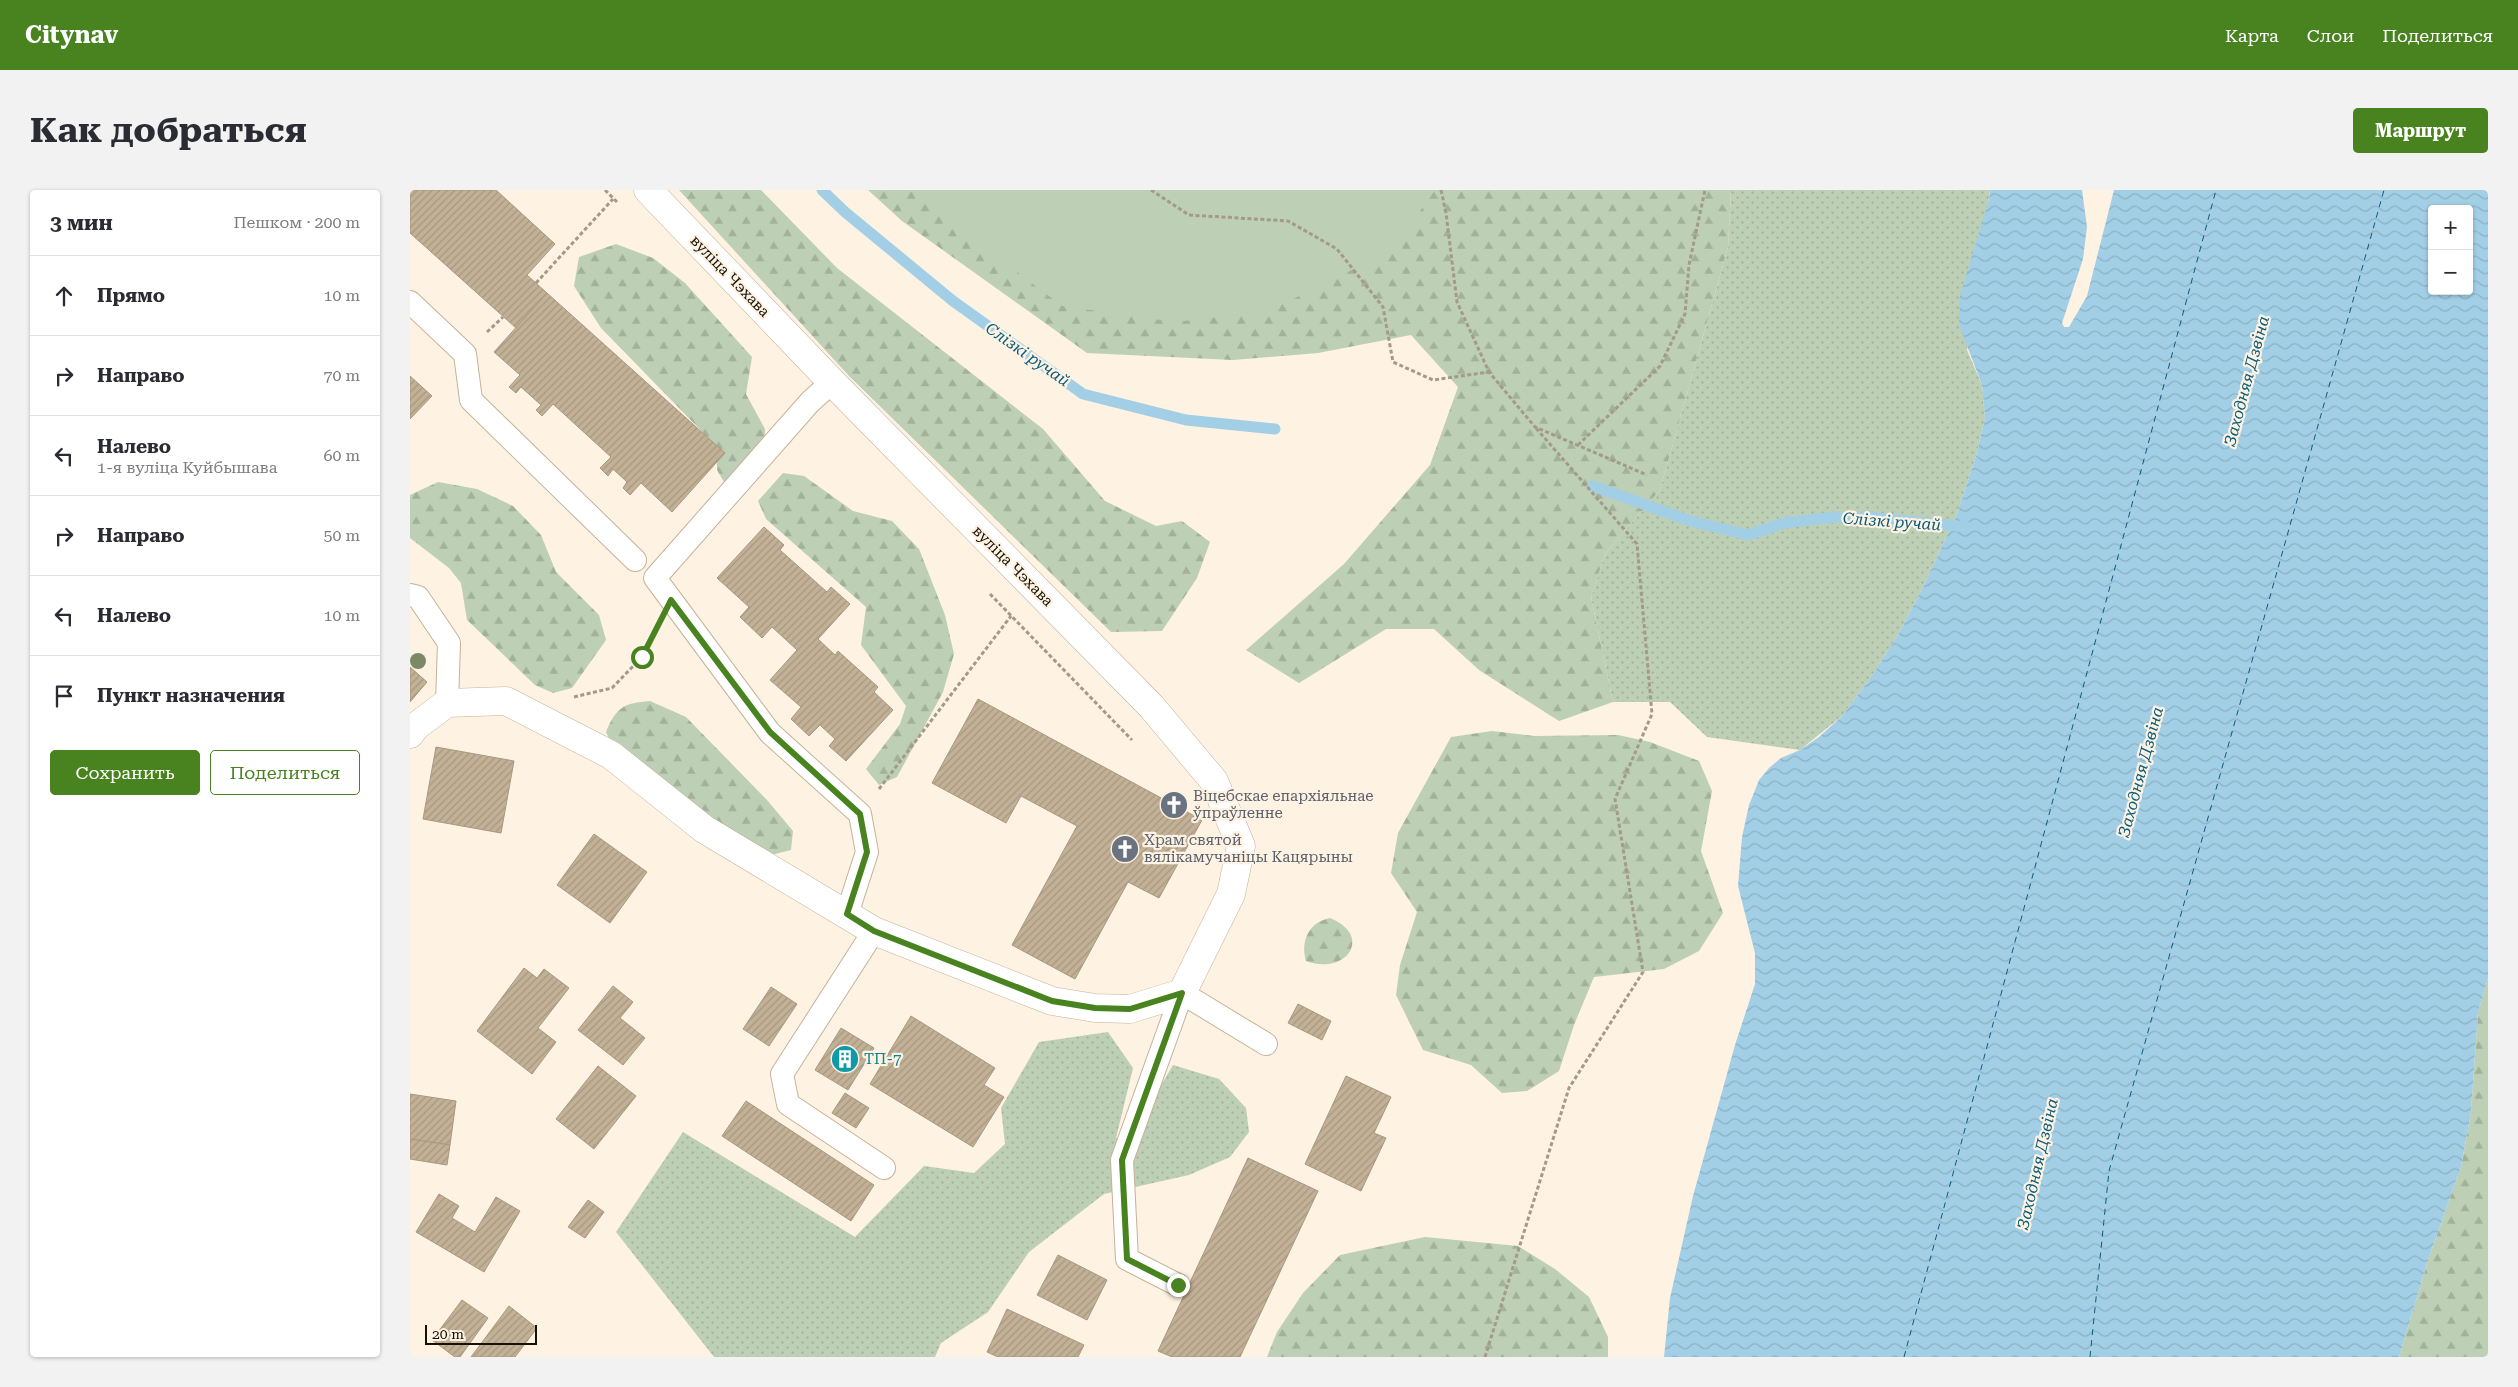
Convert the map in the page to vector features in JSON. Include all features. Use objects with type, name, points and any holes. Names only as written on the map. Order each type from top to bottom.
[{"type":"street","name":"вуліца Чэхава","points":[[648,190],[832,382],[1151,706],[1214,781],[1240,846],[1231,894],[1182,993]]},
{"type":"street","points":[[410,734],[414,727],[448,703],[506,701],[611,755],[704,829],[874,931],[1052,1001],[1095,1008],[1130,1009],[1182,993]]},
{"type":"lane","points":[[410,302],[465,354],[471,400],[635,560]]},
{"type":"lane","points":[[832,382],[810,402],[655,578],[770,732],[860,814],[867,852],[847,914]]},
{"type":"lane","points":[[410,595],[418,597],[449,643],[448,703]]},
{"type":"lane","points":[[874,931],[782,1074],[788,1104],[884,1168]]},
{"type":"lane","points":[[1178,1285],[1127,1259],[1122,1160],[1182,993],[1266,1044]]},
{"type":"path","points":[[605,190],[620,206]]},
{"type":"path","points":[[1151,190],[1189,214],[1288,221],[1337,249],[1382,307],[1393,362],[1433,380],[1489,372]]},
{"type":"path","points":[[1441,190],[1446,213],[1457,302],[1489,372],[1636,544],[1652,714],[1615,799],[1643,972],[1569,1088],[1485,1357]]},
{"type":"path","points":[[1578,445],[1660,366],[1685,314],[1689,264],[1705,190]]},
{"type":"path","points":[[536,283],[613,198]]},
{"type":"path","points":[[1535,427],[1647,475]]},
{"type":"path","points":[[984,588],[1137,744]]},
{"type":"path","points":[[570,698],[612,688],[642,657],[671,600]]},
{"type":"path","points":[[860,814],[1011,616]]},
{"type":"green space","points":[[679,190],[761,190],[837,268],[1043,429],[1105,501],[1156,526],[1182,521],[1210,542],[1197,578],[1162,631],[1111,632],[849,376]]},
{"type":"green space","points":[[868,190],[1731,190],[1728,247],[1660,490],[1605,554],[1591,597],[1613,702],[1559,721],[1479,670],[1434,629],[1386,629],[1299,683],[1246,650],[1344,564],[1430,465],[1458,387],[1411,335],[1318,353],[1233,360],[1087,353],[902,221]]},
{"type":"green space","points":[[910,190],[1435,190],[1392,250],[1269,311],[1175,322],[1062,306]]},
{"type":"green space","points":[[1731,190],[1990,190],[1967,350],[1982,385],[1985,418],[1976,456],[1957,514],[1899,633],[1873,674],[1842,716],[1800,750],[1707,737],[1670,702],[1613,702],[1591,597],[1605,554],[1660,490],[1728,247]]},
{"type":"green space","points":[[616,244],[653,258],[685,283],[752,357],[746,394],[765,429],[764,449],[743,474],[724,482],[717,470],[717,447],[601,328],[574,286],[579,257]]},
{"type":"green space","points":[[783,473],[804,476],[853,511],[892,521],[919,549],[945,615],[954,654],[943,692],[897,777],[879,785],[866,769],[900,724],[906,706],[861,645],[866,607],[766,519],[758,501]]},
{"type":"green space","points":[[438,482],[477,489],[513,506],[541,535],[556,572],[599,615],[606,640],[572,688],[553,693],[535,685],[467,620],[461,583],[449,568],[410,538],[410,495]]},
{"type":"green space","points":[[650,701],[686,717],[767,800],[793,831],[791,850],[771,855],[720,831],[614,749],[606,732],[613,717],[627,705]]},
{"type":"green space","points":[[1492,731],[1534,736],[1618,735],[1650,742],[1699,761],[1712,791],[1701,851],[1723,913],[1699,951],[1664,969],[1594,977],[1574,1025],[1559,1071],[1527,1091],[1502,1093],[1471,1065],[1423,1050],[1396,995],[1400,965],[1417,912],[1391,873],[1398,833],[1451,737]]},
{"type":"green space","points":[[1330,918],[1343,926],[1350,934],[1352,943],[1350,952],[1343,959],[1333,963],[1320,964],[1306,961],[1304,946],[1308,934],[1317,924]]},
{"type":"green space","points":[[2488,978],[2488,1357],[2399,1357],[2429,1257],[2461,1167],[2471,1112],[2478,1012]]},
{"type":"green space","points":[[1108,1032],[1133,1068],[1116,1138],[1132,1135],[1173,1065],[1219,1079],[1246,1108],[1249,1132],[1230,1157],[1189,1175],[1104,1194],[1029,1252],[988,1312],[941,1343],[935,1357],[714,1357],[616,1232],[683,1132],[855,1237],[924,1166],[974,1173],[1005,1144],[1001,1108],[1039,1042]]},
{"type":"green space","points":[[1425,1237],[1518,1246],[1555,1269],[1589,1297],[1608,1337],[1608,1357],[1267,1357],[1277,1332],[1303,1293],[1340,1255]]},
{"type":"water","name":"Заходняя Дзвіна","points":[[1990,190],[2082,190],[2087,227],[2083,259],[2062,323],[2064,327],[2069,327],[2087,296],[2114,190],[2488,190],[2488,978],[2478,1012],[2471,1112],[2461,1167],[2429,1257],[2399,1357],[1664,1357],[1670,1298],[1693,1196],[1735,1045],[1755,984],[1755,953],[1738,886],[1742,837],[1749,805],[1759,780],[1769,768],[1781,758],[1800,750],[1819,737],[1842,716],[1873,674],[1899,633],[1957,514],[1976,456],[1985,418],[1982,385],[1959,325],[1960,295],[1989,199]]},
{"type":"building","points":[[410,190],[496,190],[555,244],[527,275],[547,293],[516,328],[410,233]]},
{"type":"building","points":[[547,293],[725,453],[672,512],[641,483],[630,495],[623,488],[627,482],[613,469],[608,476],[600,468],[611,457],[553,404],[542,416],[536,410],[541,405],[521,387],[516,393],[509,387],[520,375],[494,352]]},
{"type":"building","points":[[410,376],[432,396],[410,419]]},
{"type":"building","points":[[764,527],[784,545],[780,550],[827,592],[831,587],[850,604],[818,639],[835,655],[838,651],[878,687],[874,692],[893,710],[846,761],[829,746],[835,739],[820,725],[809,736],[791,719],[801,707],[770,680],[797,650],[772,627],[762,638],[740,617],[749,607],[717,578]]},
{"type":"building","points":[[410,667],[427,682],[410,702]]},
{"type":"building","name":"Храм святой вялікамучаніцы Кацярыны","points":[[978,699],[1202,820],[1159,898],[1128,882],[1075,979],[1012,945],[1077,826],[1021,796],[1006,823],[932,783]]},
{"type":"building","points":[[436,747],[514,761],[501,833],[423,819]]},
{"type":"building","points":[[594,834],[647,872],[610,923],[557,885]]},
{"type":"building","points":[[524,968],[537,978],[544,969],[569,988],[538,1028],[556,1042],[532,1074],[477,1031]]},
{"type":"building","points":[[613,986],[633,1002],[620,1018],[645,1038],[623,1065],[578,1030]]},
{"type":"building","points":[[771,987],[797,1004],[769,1046],[743,1029]]},
{"type":"building","points":[[1298,1004],[1331,1021],[1322,1040],[1288,1023]]},
{"type":"building","points":[[911,1016],[995,1068],[984,1085],[1004,1097],[973,1147],[870,1084]]},
{"type":"building","name":"ТП-7","points":[[841,1028],[874,1048],[848,1090],[815,1070]]},
{"type":"building","points":[[598,1066],[636,1096],[594,1149],[556,1119]]},
{"type":"building","points":[[1346,1076],[1391,1097],[1374,1133],[1386,1138],[1361,1191],[1305,1164]]},
{"type":"building","points":[[845,1093],[869,1108],[856,1128],[832,1113]]},
{"type":"building","points":[[410,1094],[456,1101],[450,1145],[410,1139]]},
{"type":"building","points":[[746,1101],[874,1185],[851,1221],[722,1136]]},
{"type":"building","points":[[410,1139],[450,1145],[447,1165],[410,1159]]},
{"type":"building","points":[[1248,1158],[1318,1191],[1240,1357],[1172,1357],[1158,1351]]},
{"type":"building","points":[[439,1194],[459,1206],[452,1218],[475,1232],[496,1197],[520,1211],[484,1272],[416,1232]]},
{"type":"building","points":[[588,1200],[604,1212],[585,1238],[568,1227]]},
{"type":"building","points":[[1058,1255],[1107,1280],[1087,1320],[1037,1295]]},
{"type":"building","points":[[462,1300],[488,1318],[460,1357],[455,1357],[432,1340]]},
{"type":"building","points":[[509,1306],[537,1328],[515,1357],[471,1357]]},
{"type":"building","points":[[1007,1309],[1084,1345],[1078,1357],[998,1357],[987,1352]]},
{"type":"waterway","name":"Слізкі ручай","points":[[822,190],[845,212],[953,301],[1083,394],[1186,420],[1275,429]]},
{"type":"waterway","name":"Слізкі ручай","points":[[1593,486],[1690,521],[1748,535],[1784,523],[1834,517],[1869,517],[1966,527]]},
{"type":"ferry route","points":[[1904,1357],[2216,190]]},
{"type":"ferry route","points":[[2090,1357],[2109,1171],[2384,190]]},
{"type":"place","name":"Віцебскае епархіяльнае ўпраўленне","points":[[1174,805]]},
{"type":"place","name":"Храм святой вялікамучаніцы Кацярыны","points":[[1125,849]]},
{"type":"place","name":"ТП-7","points":[[845,1059]]},
{"type":"route","points":[[642,657],[671,600],[770,732],[860,814],[867,852],[847,914],[874,931],[1052,1001],[1095,1008],[1130,1009],[1182,993],[1122,1160],[1127,1259],[1178,1285]]}]
